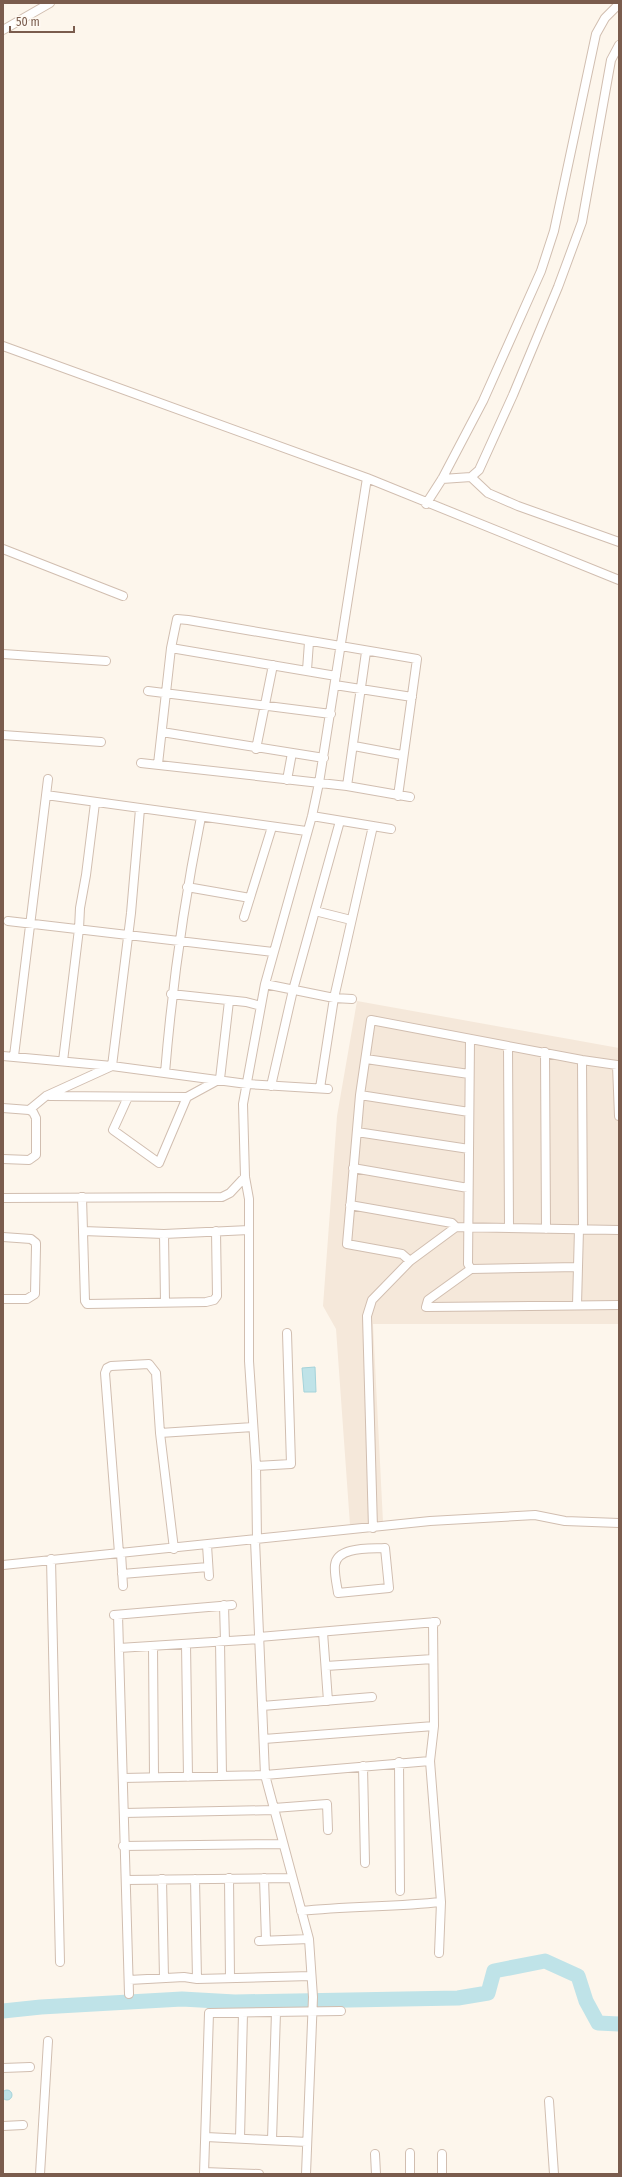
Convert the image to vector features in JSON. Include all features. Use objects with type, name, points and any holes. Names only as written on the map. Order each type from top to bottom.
[{"type":"street","points":[[3,30],[50,3]]},
{"type":"street","points":[[426,504],[442,479],[503,359],[541,271],[554,231],[596,34],[605,18],[619,4]]},
{"type":"street","points":[[442,479],[471,476],[479,470],[513,395],[558,287],[582,222],[611,60],[619,45]]},
{"type":"street","points":[[3,346],[367,478],[426,504],[619,580]]},
{"type":"street","points":[[471,476],[488,493],[619,542]]},
{"type":"street","points":[[306,2174],[313,1997],[310,1939],[292,1878],[266,1775],[256,1540],[256,1466],[249,1361],[249,1199],[245,1177],[242,1119],[265,984],[306,831],[312,816],[324,758],[367,478]]},
{"type":"street","points":[[3,549],[123,596]]},
{"type":"street","points":[[158,764],[171,648],[177,619],[366,652],[417,659],[402,755],[398,796]]},
{"type":"street","points":[[307,670],[309,642]]},
{"type":"street","points":[[171,648],[336,676]]},
{"type":"street","points":[[348,786],[366,652]]},
{"type":"street","points":[[3,654],[106,661]]},
{"type":"street","points":[[256,749],[273,665]]},
{"type":"street","points":[[335,685],[412,697]]},
{"type":"street","points":[[148,691],[166,692],[331,714]]},
{"type":"street","points":[[162,732],[256,749],[324,758]]},
{"type":"street","points":[[3,735],[101,742]]},
{"type":"street","points":[[354,746],[402,755]]},
{"type":"street","points":[[287,780],[292,753]]},
{"type":"street","points":[[141,763],[348,786],[410,797]]},
{"type":"street","points":[[14,1056],[48,779]]},
{"type":"street","points":[[46,794],[95,803],[306,831]]},
{"type":"street","points":[[63,1061],[79,929],[80,908],[86,875],[95,803]]},
{"type":"street","points":[[112,1066],[128,935],[140,809]]},
{"type":"street","points":[[312,816],[391,830]]},
{"type":"street","points":[[164,1073],[171,994],[187,888],[201,817]]},
{"type":"street","points":[[271,1086],[293,990],[340,821]]},
{"type":"street","points":[[3,1056],[112,1066],[220,1079],[247,1084],[324,1089],[334,998],[373,826]]},
{"type":"street","points":[[244,917],[272,827]]},
{"type":"street","points":[[187,888],[250,898]]},
{"type":"street","points":[[314,911],[351,920]]},
{"type":"street","points":[[8,921],[273,952]]},
{"type":"street","points":[[265,984],[334,998],[352,999]]},
{"type":"street","points":[[171,994],[246,1002],[261,1006]]},
{"type":"street","points":[[220,1079],[229,1001]]},
{"type":"street","points":[[410,1261],[402,1254],[347,1244],[360,1094],[371,1020],[582,1060],[617,1065],[619,1116]]},
{"type":"street","points":[[470,1039],[468,1264],[471,1269]]},
{"type":"street","points":[[508,1046],[509,1228]]},
{"type":"street","points":[[545,1052],[546,1229]]},
{"type":"street","points":[[366,1058],[469,1074]]},
{"type":"street","points":[[577,1305],[581,1229],[582,1060]]},
{"type":"street","points":[[29,1110],[46,1096],[112,1066]]},
{"type":"street","points":[[46,1096],[187,1097],[220,1079]]},
{"type":"street","points":[[360,1094],[469,1112]]},
{"type":"street","points":[[128,1097],[113,1130],[160,1163],[187,1097]]},
{"type":"street","points":[[3,1108],[29,1110],[33,1112],[36,1118],[36,1155],[29,1160],[3,1160]]},
{"type":"street","points":[[357,1132],[469,1149]]},
{"type":"street","points":[[353,1168],[468,1188]]},
{"type":"street","points":[[3,1198],[222,1197],[230,1193],[245,1177]]},
{"type":"street","points":[[82,1197],[85,1301],[87,1304],[206,1302],[214,1300],[217,1296],[216,1231]]},
{"type":"street","points":[[350,1205],[452,1223],[456,1228]]},
{"type":"street","points":[[373,1528],[367,1316],[372,1300],[410,1261],[456,1228],[619,1230]]},
{"type":"street","points":[[83,1231],[164,1234],[249,1230]]},
{"type":"street","points":[[164,1234],[165,1302]]},
{"type":"street","points":[[3,1238],[31,1239],[36,1243],[36,1294],[27,1299],[3,1299]]},
{"type":"street","points":[[578,1267],[471,1269],[428,1300],[426,1306],[619,1305]]},
{"type":"street","points":[[256,1466],[291,1464],[287,1333]]},
{"type":"street","points":[[122,1586],[105,1373],[107,1368],[149,1364],[154,1367],[156,1373],[160,1433],[174,1549]]},
{"type":"street","points":[[160,1433],[253,1426]]},
{"type":"street","points":[[3,1565],[52,1559],[174,1549],[430,1521],[524,1515],[549,1517],[565,1521],[619,1523]]},
{"type":"street","points":[[207,1545],[208,1576]]},
{"type":"street","points":[[385,1548],[389,1588],[338,1593],[335,1564],[340,1557],[348,1551],[385,1548]]},
{"type":"street","points":[[52,1559],[60,1962]]},
{"type":"street","points":[[122,1574],[208,1567]]},
{"type":"street","points":[[129,1994],[119,1648],[116,1615],[228,1605],[222,1641],[222,1776]]},
{"type":"street","points":[[119,1648],[260,1638],[434,1622],[434,1726],[430,1761],[441,1902],[439,1953]]},
{"type":"street","points":[[323,1632],[328,1701]]},
{"type":"street","points":[[186,1644],[188,1777]]},
{"type":"street","points":[[153,1646],[154,1777]]},
{"type":"street","points":[[326,1666],[433,1659]]},
{"type":"street","points":[[262,1706],[372,1697]]},
{"type":"street","points":[[264,1739],[434,1726]]},
{"type":"street","points":[[123,1778],[266,1775],[399,1762],[430,1761]]},
{"type":"street","points":[[399,1762],[400,1891]]},
{"type":"street","points":[[363,1766],[364,1863]]},
{"type":"street","points":[[124,1813],[274,1809],[327,1804],[328,1830]]},
{"type":"street","points":[[124,1846],[283,1844]]},
{"type":"street","points":[[229,1878],[230,1978]]},
{"type":"street","points":[[264,1878],[262,1941],[310,1939]]},
{"type":"street","points":[[126,1880],[292,1878]]},
{"type":"street","points":[[162,1879],[164,1978]]},
{"type":"street","points":[[195,1879],[197,1979]]},
{"type":"street","points":[[301,1911],[346,1907],[403,1906],[441,1902]]},
{"type":"street","points":[[128,1980],[164,1978],[197,1979],[311,1976]]},
{"type":"street","points":[[259,2174],[204,2173],[209,2013],[276,2012],[312,2009],[341,2011]]},
{"type":"street","points":[[240,2138],[243,2012]]},
{"type":"street","points":[[272,2140],[276,2012]]},
{"type":"street","points":[[40,2174],[48,2041]]},
{"type":"street","points":[[3,2068],[30,2067]]},
{"type":"street","points":[[549,2101],[554,2174]]},
{"type":"street","points":[[3,2126],[24,2125]]},
{"type":"street","points":[[206,2137],[307,2142]]},
{"type":"street","points":[[410,2153],[410,2174]]},
{"type":"street","points":[[375,2154],[376,2174]]},
{"type":"street","points":[[442,2154],[442,2174]]},
{"type":"shaded area","points":[[357,1001],[619,1048],[619,1324],[373,1324],[383,1522],[350,1525],[336,1329],[323,1306],[337,1116]]},
{"type":"water","points":[[315,1367],[316,1392],[304,1392],[302,1368]]},
{"type":"water","points":[[7,2090],[12,2095],[7,2100],[2,2095]]},
{"type":"waterway","points":[[3,2011],[41,2007],[182,1999],[235,2002],[458,1998],[488,1993],[494,1971],[545,1961],[578,1976],[586,2001],[598,2023],[619,2024]]}]
